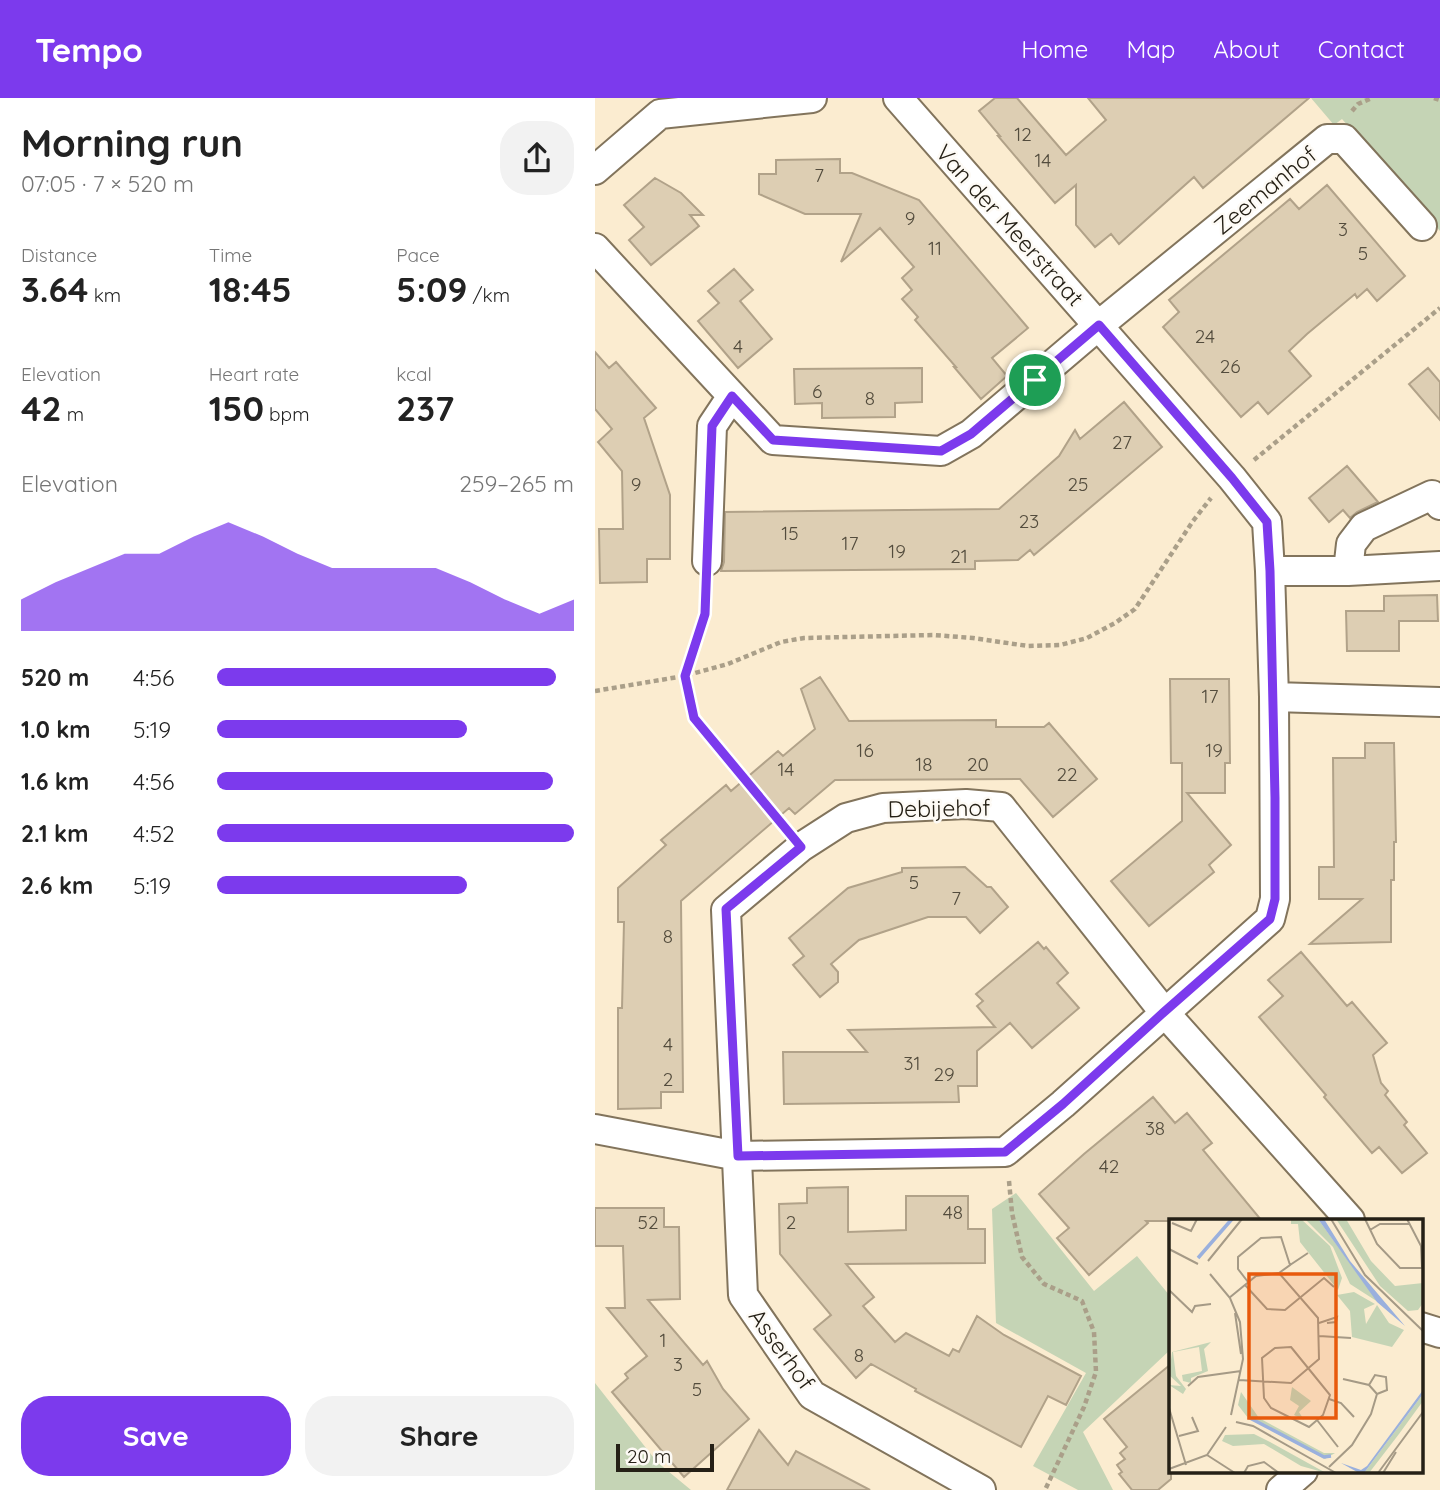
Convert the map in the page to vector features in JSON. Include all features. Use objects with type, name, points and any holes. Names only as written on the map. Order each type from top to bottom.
[{"type":"street","points":[[595,170],[660,114],[811,98]]},
{"type":"street","name":"Van der Meerstraat","points":[[898,98],[1099,325],[1267,522],[1274,697],[1275,899],[1270,919],[1063,1104],[1005,1152]]},
{"type":"street","name":"Zeemanhof","points":[[595,248],[773,440],[941,451],[971,434],[1099,325],[1327,139],[1344,139],[1422,226]]},
{"type":"street","points":[[707,561],[712,426],[732,396]]},
{"type":"street","points":[[1348,571],[1351,544],[1364,527],[1432,495],[1440,505]]},
{"type":"street","points":[[1270,571],[1348,571],[1440,566]]},
{"type":"street","points":[[1274,697],[1440,702]]},
{"type":"street","name":"Debijehof","points":[[738,1156],[726,909],[801,847],[846,818],[883,808],[966,804],[1001,807],[1164,1012]]},
{"type":"street","points":[[1164,1012],[1349,1219]]},
{"type":"street","points":[[595,1129],[738,1156],[1005,1152]]},
{"type":"street","name":"Asserhof","points":[[738,1156],[743,1296],[812,1395],[981,1490]]},
{"type":"street","points":[[1423,1328],[1440,1333]]},
{"type":"street","points":[[1281,1490],[1302,1472]]},
{"type":"path","points":[[1434,98],[1440,100]]},
{"type":"path","points":[[595,691],[685,676],[728,664],[781,642],[804,638],[933,635],[1028,646],[1061,645],[1087,638],[1135,609],[1207,501],[1440,308]]},
{"type":"path","points":[[707,561],[705,614],[685,676],[694,718],[801,847]]},
{"type":"path","points":[[1005,1152],[1012,1213],[1023,1257],[1044,1284],[1082,1301],[1094,1332],[1096,1372],[1084,1406],[1045,1490]]},
{"type":"green space","points":[[1311,98],[1440,98],[1440,231],[1342,119],[1334,125]]},
{"type":"green space","points":[[1016,1193],[1094,1291],[1137,1256],[1169,1295],[1169,1351],[1083,1432],[1113,1490],[1078,1490],[1033,1466],[1086,1373],[996,1323],[992,1209]]},
{"type":"green space","points":[[595,1383],[657,1462],[691,1490],[595,1490]]},
{"type":"building","points":[[995,98],[1017,98],[1066,155],[1106,120],[1088,98],[1309,98],[1203,188],[1194,177],[1119,244],[1111,234],[1095,247],[1076,225],[1076,185],[1055,203],[979,111]]},
{"type":"building","points":[[840,159],[840,173],[852,173],[919,200],[1028,328],[992,358],[1007,376],[981,399],[915,320],[918,317],[902,299],[912,290],[902,278],[914,267],[880,228],[841,262],[861,214],[805,214],[759,194],[759,174],[776,174],[776,160]]},
{"type":"building","points":[[655,178],[681,193],[703,215],[690,215],[699,226],[651,265],[629,240],[644,227],[624,205]]},
{"type":"building","points":[[1327,185],[1405,276],[1377,301],[1367,289],[1357,298],[1355,294],[1307,334],[1289,351],[1311,376],[1268,414],[1258,402],[1241,417],[1163,327],[1179,312],[1169,300],[1290,199],[1299,209]]},
{"type":"building","points":[[734,269],[753,290],[740,301],[772,339],[738,368],[698,321],[719,303],[708,291]]},
{"type":"building","points":[[595,352],[609,368],[616,362],[656,408],[644,418],[670,495],[670,559],[647,559],[647,582],[600,583],[599,529],[623,529],[622,471],[598,442],[612,429],[595,409]]},
{"type":"building","points":[[922,368],[922,402],[895,403],[895,417],[822,418],[822,403],[795,404],[794,369]]},
{"type":"building","points":[[1428,368],[1440,382],[1440,420],[1409,384]]},
{"type":"building","points":[[1124,402],[1162,447],[1034,555],[1030,550],[1018,560],[975,561],[975,569],[721,571],[724,562],[725,512],[999,509],[1059,456],[1075,430],[1080,439]]},
{"type":"building","points":[[1347,466],[1378,502],[1350,518],[1343,510],[1329,522],[1309,498]]},
{"type":"building","points":[[1437,595],[1438,621],[1399,621],[1399,651],[1347,651],[1346,611],[1384,611],[1384,596]]},
{"type":"building","points":[[820,677],[849,721],[996,720],[996,727],[1044,727],[1049,723],[1097,779],[1053,817],[1020,779],[835,780],[795,814],[789,808],[681,901],[683,1092],[661,1092],[661,1108],[618,1109],[618,1008],[622,1008],[624,922],[618,922],[618,888],[666,845],[661,840],[726,785],[731,791],[778,751],[783,756],[815,729],[801,689]]},
{"type":"building","points":[[1170,679],[1229,679],[1230,763],[1225,763],[1225,793],[1187,793],[1231,845],[1209,865],[1214,872],[1149,926],[1111,881],[1182,821],[1182,763],[1171,763]]},
{"type":"building","points":[[1365,743],[1394,743],[1396,842],[1394,880],[1391,880],[1391,942],[1310,944],[1362,899],[1319,899],[1319,867],[1334,867],[1333,758],[1365,758]]},
{"type":"building","points":[[965,867],[987,887],[991,887],[1008,907],[980,933],[966,917],[928,917],[859,940],[831,964],[838,972],[838,982],[820,997],[793,965],[804,956],[789,938],[848,888],[902,872],[902,868]]},
{"type":"building","points":[[1038,942],[1044,949],[1046,947],[1068,973],[1057,983],[1079,1008],[1032,1048],[1010,1023],[977,1051],[977,1086],[958,1086],[959,1102],[784,1104],[783,1052],[867,1052],[848,1030],[995,1027],[977,1006],[983,1001],[976,994]]},
{"type":"building","points":[[1301,952],[1347,1006],[1352,1002],[1387,1043],[1373,1055],[1381,1083],[1388,1091],[1385,1095],[1407,1122],[1404,1125],[1427,1153],[1402,1173],[1379,1147],[1372,1153],[1259,1017],[1283,996],[1268,980]]},
{"type":"building","points":[[1153,1097],[1175,1123],[1187,1113],[1212,1143],[1203,1150],[1260,1219],[1146,1221],[1148,1223],[1089,1275],[1057,1238],[1069,1228],[1039,1194]]},
{"type":"building","points":[[848,1187],[848,1232],[906,1230],[906,1196],[968,1196],[968,1229],[985,1229],[985,1263],[846,1264],[874,1297],[863,1306],[895,1342],[906,1333],[949,1356],[953,1349],[959,1352],[977,1316],[1004,1335],[1081,1376],[1066,1405],[1048,1396],[1021,1447],[915,1391],[916,1389],[871,1364],[856,1378],[814,1329],[831,1315],[780,1254],[779,1204],[807,1203],[807,1188]]},
{"type":"building","points":[[595,1208],[664,1208],[664,1227],[679,1227],[680,1299],[648,1300],[703,1365],[707,1361],[723,1389],[749,1419],[684,1477],[612,1392],[628,1378],[625,1374],[647,1356],[607,1308],[625,1308],[623,1246],[595,1246]]},
{"type":"building","points":[[1169,1366],[1171,1479],[1158,1490],[1132,1490],[1119,1474],[1122,1472],[1117,1465],[1125,1459],[1120,1453],[1127,1447],[1104,1419]]},
{"type":"building","points":[[759,1430],[788,1465],[796,1451],[870,1490],[727,1490]]},
{"type":"route","points":[[1099,325],[1267,522],[1275,798],[1275,899],[1270,919],[1063,1104],[1005,1152],[738,1156],[726,909],[801,847],[694,718],[685,676],[705,614],[712,426],[732,396],[773,440],[941,451],[971,434],[1035,380],[1099,325]]}]
